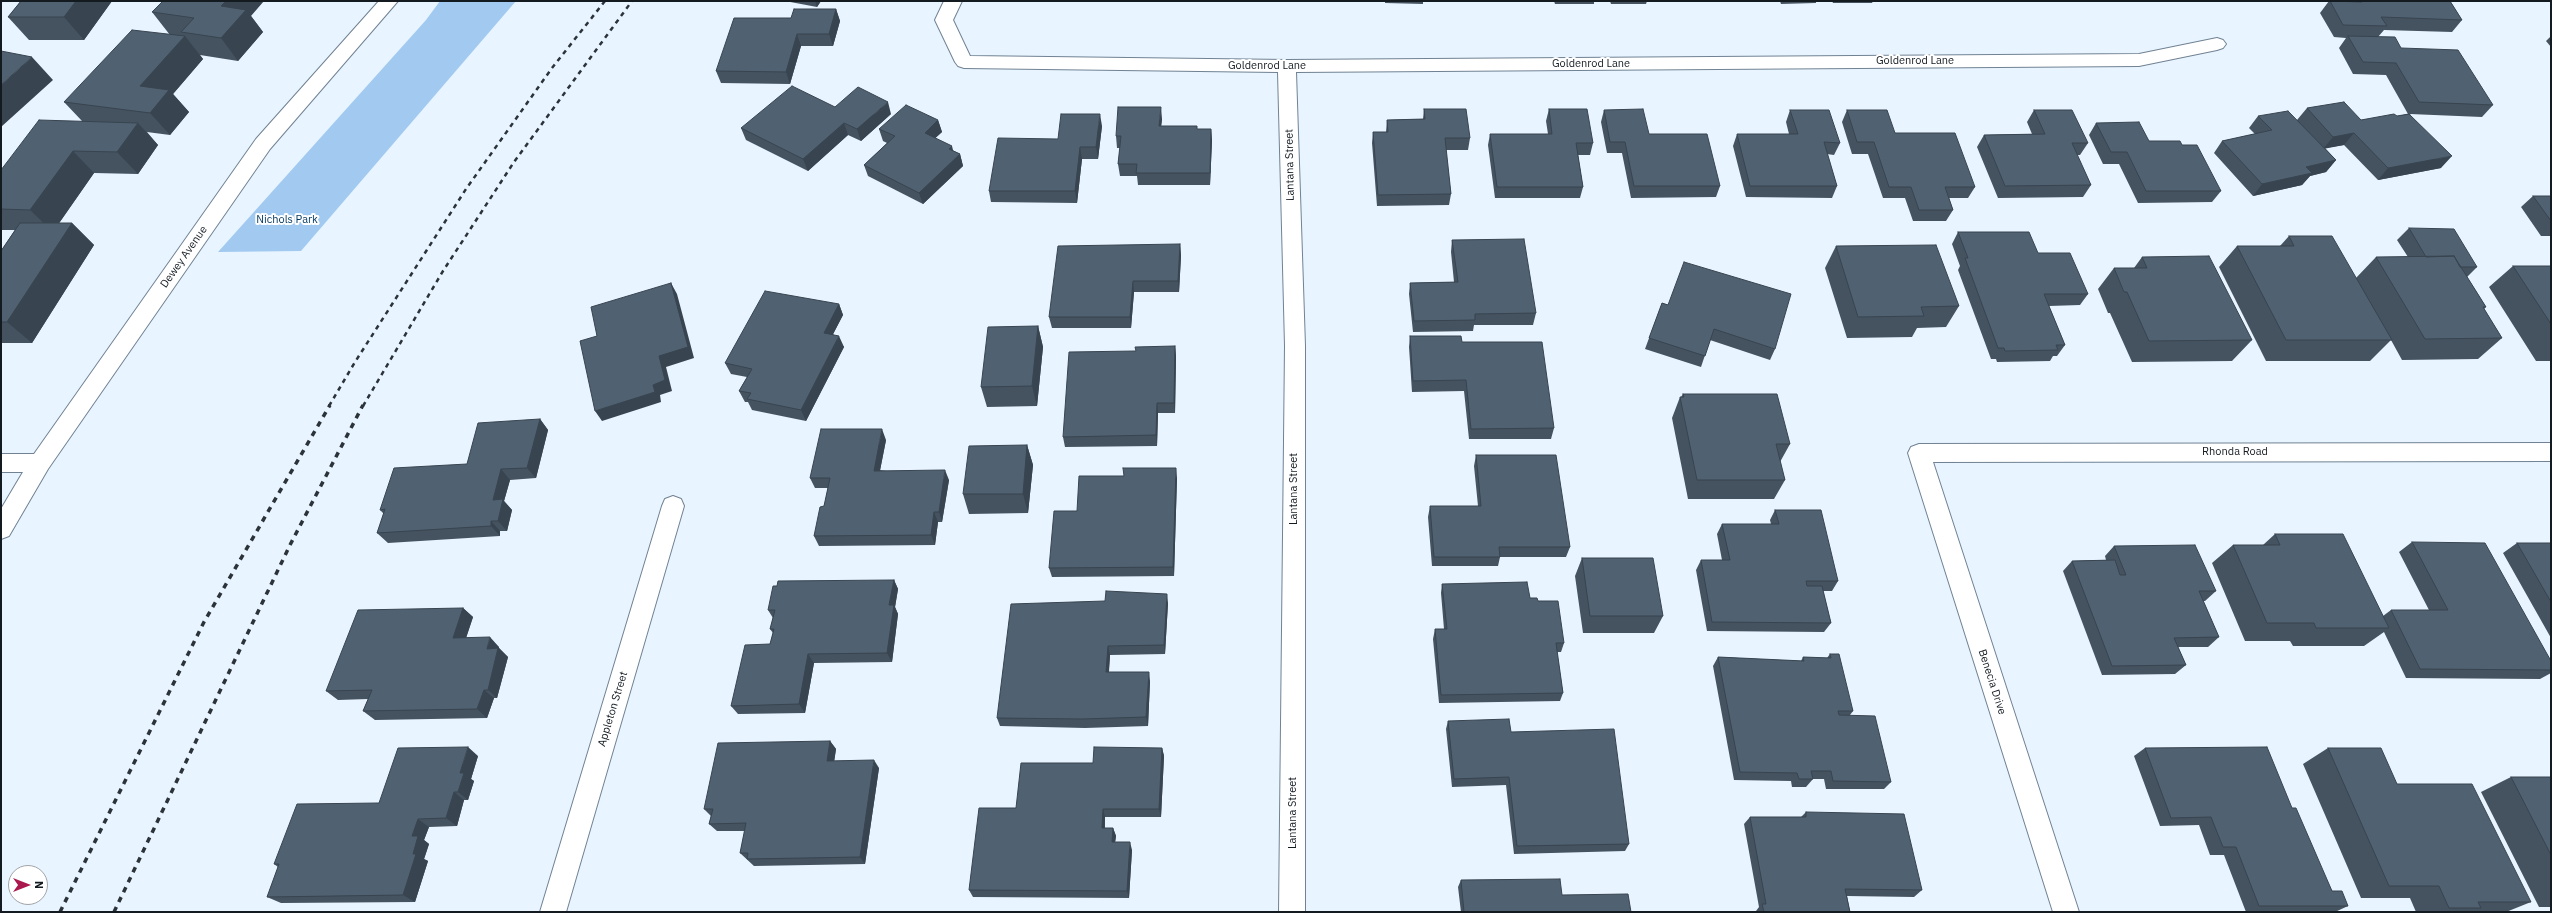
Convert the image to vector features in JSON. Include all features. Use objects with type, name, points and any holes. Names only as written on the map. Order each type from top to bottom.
[{"type":"street","name":"Dewey Avenue","points":[[1,528],[40,463],[263,144],[389,1]]},
{"type":"street","name":"Goldenrod Lane","points":[[954,1],[944,20],[964,62],[1288,66],[2139,60],[2218,44]]},
{"type":"street","name":"Lantana Street","points":[[1288,66],[1295,346],[1292,912]]},
{"type":"street","name":"Rhonda Road","points":[[1919,453],[2551,452]]},
{"type":"street","name":"Benecia Drive","points":[[1919,453],[2066,912]]},
{"type":"street","points":[[1,463],[40,463]]},
{"type":"street","name":"Appleton Street","points":[[553,912],[673,506]]},
{"type":"green space","name":"Nichols Park","points":[[440,1],[516,1],[301,251],[218,252],[426,20]]},
{"type":"building","points":[[21,1],[76,1],[64,17],[8,17]]},
{"type":"building","points":[[163,1],[226,1],[221,6],[246,10],[221,38],[181,32],[194,18],[152,12]]},
{"type":"building","points":[[2330,1],[2450,1],[2462,20],[2381,17],[2387,26],[2343,25]]},
{"type":"building","points":[[794,9],[836,9],[829,34],[797,34],[786,72],[716,71],[734,18],[791,18]]},
{"type":"building","points":[[132,30],[185,36],[140,86],[169,90],[150,113],[64,102]]},
{"type":"building","points":[[2348,36],[2395,37],[2401,48],[2458,50],[2493,105],[2419,102],[2396,63],[2363,62]]},
{"type":"building","points":[[1,51],[32,57],[1,85]]},
{"type":"building","points":[[792,86],[835,107],[858,87],[888,102],[857,129],[844,123],[803,159],[741,128]]},
{"type":"building","points":[[2344,102],[2361,120],[2394,114],[2397,116],[2409,114],[2452,156],[2388,168],[2354,133],[2333,137],[2307,108]]},
{"type":"building","points":[[906,105],[938,120],[925,133],[952,146],[949,149],[960,154],[919,193],[864,165],[895,136],[879,129]]},
{"type":"building","points":[[1118,107],[1161,107],[1159,126],[1197,126],[1197,129],[1211,129],[1210,173],[1136,173],[1137,164],[1118,164],[1121,136],[1116,136]]},
{"type":"building","points":[[1424,109],[1466,109],[1470,138],[1445,138],[1451,194],[1378,195],[1373,132],[1388,132],[1387,120],[1425,119]]},
{"type":"building","points":[[1549,109],[1587,109],[1593,143],[1576,143],[1583,187],[1497,187],[1490,134],[1552,134]]},
{"type":"building","points":[[1643,109],[1649,134],[1707,134],[1720,186],[1634,186],[1625,142],[1610,142],[1604,110]]},
{"type":"building","points":[[1790,110],[1829,110],[1840,143],[1824,142],[1837,186],[1750,186],[1737,134],[1798,134]]},
{"type":"building","points":[[1847,110],[1887,110],[1895,133],[1955,133],[1975,187],[1945,187],[1953,210],[1919,210],[1911,187],[1889,187],[1874,142],[1857,142]]},
{"type":"building","points":[[2034,110],[2072,110],[2088,143],[2072,143],[2091,185],[2005,186],[1984,135],[2045,134]]},
{"type":"building","points":[[2288,111],[2336,160],[2306,167],[2312,173],[2262,184],[2222,141],[2272,130],[2258,116]]},
{"type":"building","points":[[1061,114],[1100,114],[1096,147],[1080,147],[1075,191],[989,191],[998,138],[1058,139]]},
{"type":"building","points":[[39,120],[138,123],[117,152],[73,151],[30,210],[1,209],[1,170]]},
{"type":"building","points":[[2139,122],[2149,141],[2180,141],[2182,145],[2197,145],[2221,191],[2146,191],[2127,152],[2111,152],[2096,123]]},
{"type":"building","points":[[2533,196],[2551,196],[2551,221]]},
{"type":"building","points":[[20,223],[72,223],[7,322],[1,322],[1,251]]},
{"type":"building","points":[[2409,228],[2454,229],[2477,267],[2460,267],[2454,256],[2426,257]]},
{"type":"building","points":[[1958,232],[2029,232],[2038,253],[2070,253],[2088,294],[2044,294],[2065,345],[2056,345],[2058,350],[2005,351],[2004,348],[1998,348],[1965,258],[1968,258]]},
{"type":"building","points":[[2289,236],[2332,236],[2392,340],[2286,340],[2237,246],[2294,246]]},
{"type":"building","points":[[1524,239],[1536,313],[1475,314],[1475,320],[1414,321],[1410,283],[1458,282],[1452,240]]},
{"type":"building","points":[[1180,244],[1178,281],[1133,281],[1130,317],[1049,317],[1058,246]]},
{"type":"building","points":[[1936,245],[1959,306],[1921,307],[1924,316],[1858,317],[1836,246]]},
{"type":"building","points":[[2209,256],[2252,340],[2149,341],[2127,292],[2124,292],[2114,268],[2147,268],[2142,257]]},
{"type":"building","points":[[2454,256],[2486,307],[2483,307],[2502,338],[2425,339],[2376,257]]},
{"type":"building","points":[[1684,262],[1791,294],[1775,349],[1714,329],[1705,356],[1649,338],[1662,303],[1668,305]]},
{"type":"building","points":[[2513,266],[2551,266],[2551,324]]},
{"type":"building","points":[[671,283],[688,347],[659,356],[665,380],[653,385],[655,392],[595,411],[580,341],[597,336],[591,307]]},
{"type":"building","points":[[765,291],[839,304],[824,333],[839,336],[801,410],[747,399],[751,393],[739,391],[752,369],[725,363]]},
{"type":"building","points":[[1038,326],[1032,386],[981,387],[988,327]]},
{"type":"building","points":[[1410,336],[1461,336],[1462,342],[1542,342],[1554,428],[1471,429],[1466,380],[1413,381]]},
{"type":"building","points":[[1175,346],[1174,403],[1157,403],[1156,435],[1063,437],[1069,352],[1136,351],[1135,347]]},
{"type":"building","points":[[1683,394],[1777,394],[1790,444],[1776,444],[1785,480],[1697,480],[1680,397],[1684,397]]},
{"type":"building","points":[[540,419],[527,468],[501,469],[493,500],[503,499],[498,521],[491,521],[491,526],[377,533],[385,509],[380,510],[394,468],[467,464],[478,423]]},
{"type":"building","points":[[821,429],[882,429],[874,471],[945,470],[939,512],[934,512],[931,535],[814,536],[820,507],[824,506],[830,478],[810,478]]},
{"type":"building","points":[[1027,445],[1023,494],[963,494],[969,446]]},
{"type":"building","points":[[1476,455],[1556,455],[1570,547],[1499,547],[1500,557],[1434,557],[1430,506],[1481,506]]},
{"type":"building","points":[[1123,468],[1176,468],[1173,567],[1049,568],[1054,511],[1077,511],[1079,476],[1124,476]]},
{"type":"building","points":[[1775,510],[1821,510],[1838,581],[1806,581],[1807,586],[1822,586],[1831,623],[1712,622],[1701,560],[1730,560],[1722,524],[1779,524]]},
{"type":"building","points":[[2275,534],[2343,534],[2389,628],[2316,628],[2314,623],[2267,623],[2233,545],[2280,545]]},
{"type":"building","points":[[2412,542],[2485,543],[2551,661],[2551,670],[2420,669],[2391,610],[2448,610]]},
{"type":"building","points":[[2517,543],[2551,543],[2551,602]]},
{"type":"building","points":[[2195,545],[2216,591],[2199,591],[2219,637],[2174,638],[2186,665],[2112,666],[2072,561],[2115,560],[2120,575],[2126,575],[2114,546]]},
{"type":"building","points":[[1582,558],[1653,558],[1663,616],[1590,616]]},
{"type":"building","points":[[894,580],[889,605],[894,605],[887,653],[808,654],[799,704],[731,706],[745,645],[770,644],[774,629],[770,629],[775,610],[768,610],[773,586],[777,586],[778,581]]},
{"type":"building","points":[[1527,582],[1530,598],[1537,598],[1538,601],[1558,601],[1564,643],[1556,643],[1563,693],[1441,695],[1435,629],[1447,629],[1442,584]]},
{"type":"building","points":[[1106,591],[1167,594],[1164,645],[1108,646],[1106,672],[1149,672],[1146,717],[1082,719],[997,718],[1011,604],[1105,601]]},
{"type":"building","points":[[463,608],[453,638],[490,637],[487,649],[498,648],[488,690],[484,690],[477,709],[363,711],[372,690],[326,691],[358,610]]},
{"type":"building","points":[[1830,654],[1839,654],[1853,711],[1838,711],[1839,715],[1875,716],[1891,782],[1833,781],[1831,771],[1811,771],[1813,779],[1799,779],[1797,773],[1740,772],[1718,657],[1804,661],[1803,657],[1831,658]]},
{"type":"building","points":[[1509,719],[1511,732],[1614,729],[1629,844],[1517,846],[1509,777],[1454,779],[1448,721]]},
{"type":"building","points":[[830,741],[827,761],[874,760],[860,857],[747,859],[748,853],[740,853],[746,823],[709,824],[713,809],[704,809],[718,743]]},
{"type":"building","points":[[468,747],[460,773],[464,773],[458,792],[454,792],[446,818],[418,819],[412,836],[418,836],[413,854],[416,854],[403,895],[267,897],[279,864],[274,864],[297,804],[379,803],[398,748]]},
{"type":"building","points":[[1094,747],[1162,748],[1159,809],[1103,809],[1102,828],[1113,828],[1112,842],[1130,842],[1127,891],[969,890],[979,808],[1016,808],[1021,763],[1093,763]]},
{"type":"building","points":[[2267,747],[2292,808],[2296,808],[2332,891],[2342,891],[2348,906],[2259,906],[2236,847],[2223,847],[2211,817],[2171,818],[2145,748]]},
{"type":"building","points":[[2328,748],[2381,748],[2397,784],[2472,784],[2531,902],[2478,902],[2481,908],[2449,908],[2439,886],[2389,886]]},
{"type":"building","points":[[2511,777],[2551,777],[2551,855]]},
{"type":"building","points":[[1806,812],[1904,814],[1922,890],[1845,889],[1850,912],[1764,912],[1762,904],[1766,904],[1750,817],[1806,817]]},
{"type":"building","points":[[1560,879],[1562,895],[1628,894],[1631,912],[1464,912],[1461,880]]},
{"type":"railway","points":[[329,406],[355,362],[466,189],[552,68],[605,1]]},
{"type":"railway","points":[[363,406],[443,271],[514,162],[632,1]]},
{"type":"railway","points":[[60,912],[204,622],[330,405]]},
{"type":"railway","points":[[114,912],[290,545],[363,405]]}]
